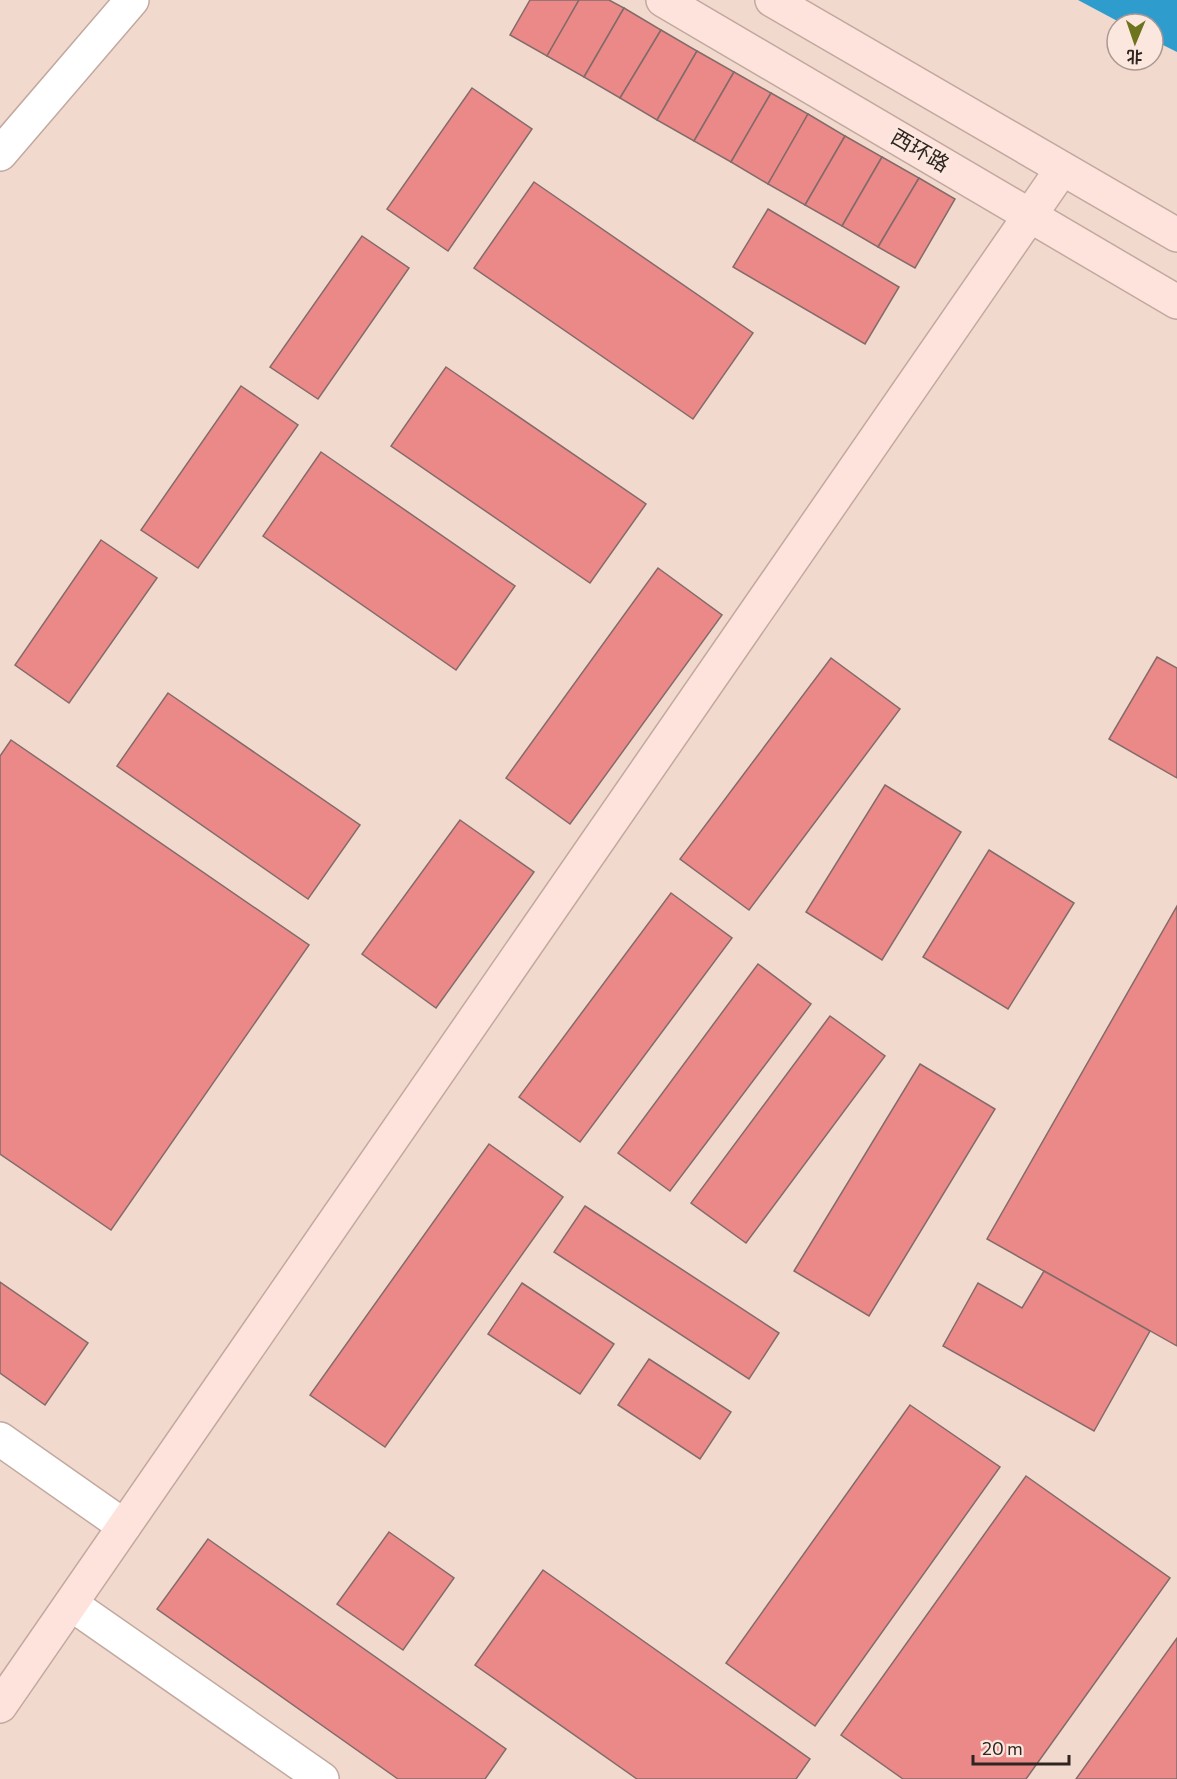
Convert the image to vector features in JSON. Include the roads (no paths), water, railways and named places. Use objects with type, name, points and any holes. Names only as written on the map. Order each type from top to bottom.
[{"type":"street","points":[[0,154],[132,0]]},
{"type":"street","name":"西环路","points":[[663,0],[1177,302]]},
{"type":"street","points":[[772,0],[1177,235]]},
{"type":"street","points":[[0,1706],[1062,169]]},
{"type":"street","points":[[0,1439],[124,1526]]},
{"type":"street","points":[[71,1604],[322,1779]]},
{"type":"water","points":[[1078,0],[1177,0],[1177,52],[1165,46],[1165,12],[1105,12],[1105,14]]}]
